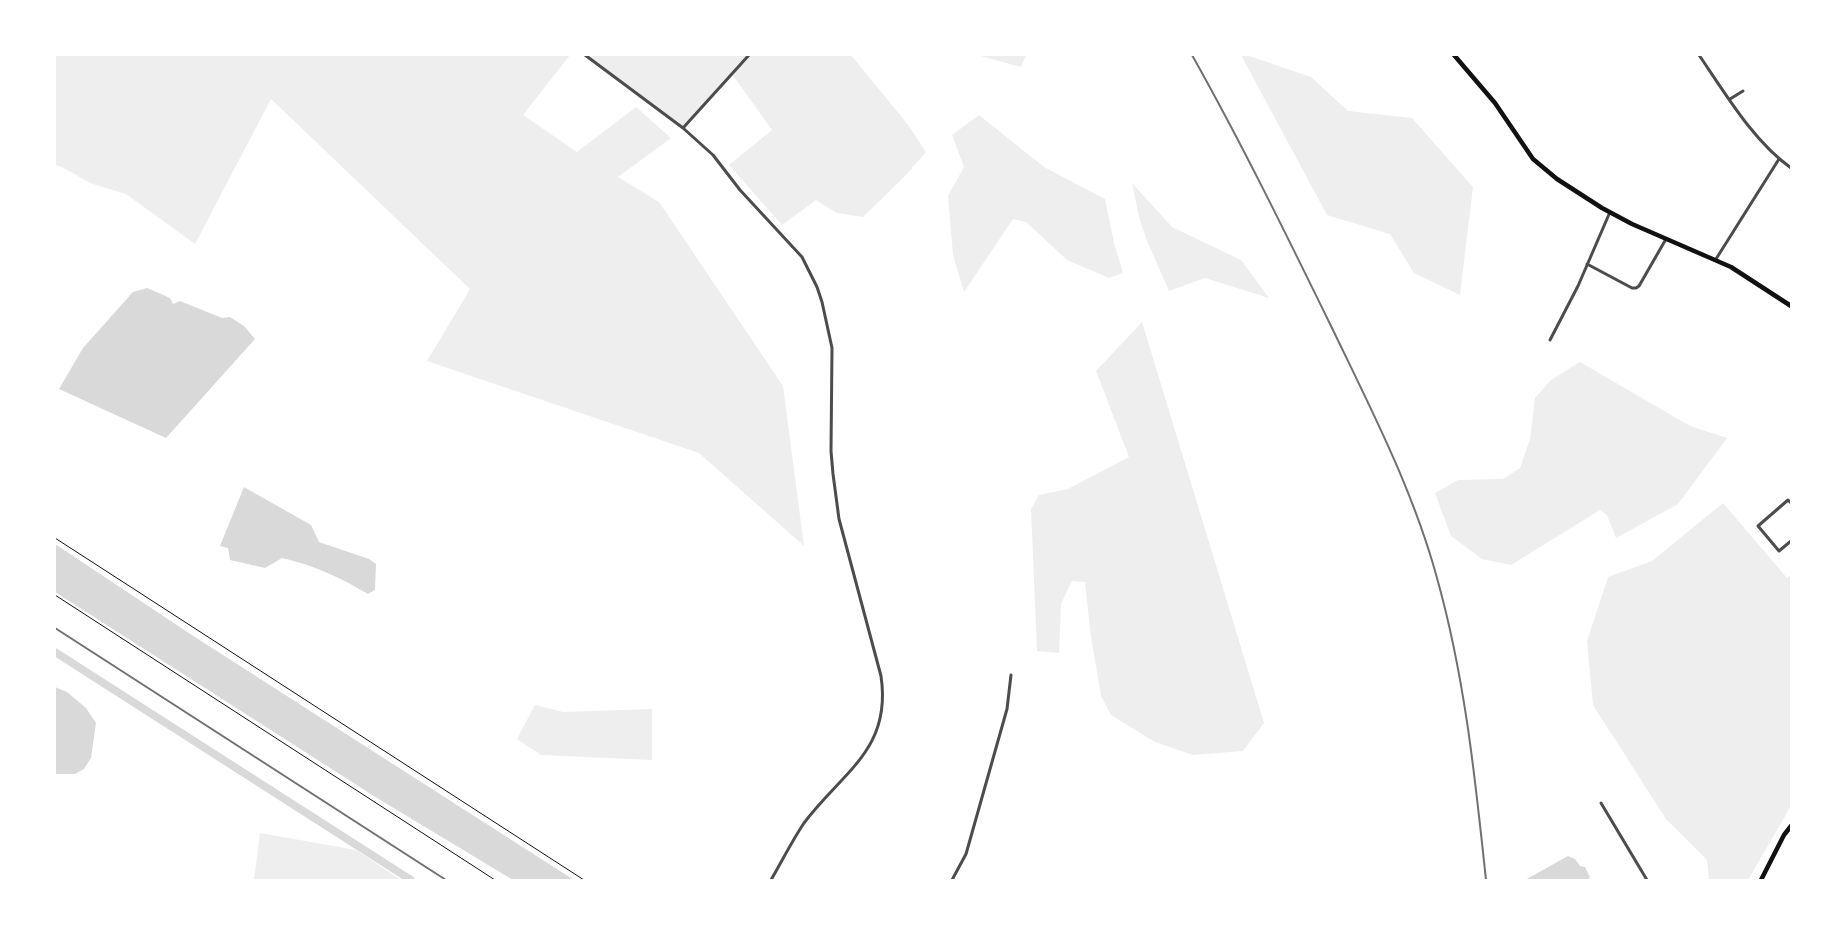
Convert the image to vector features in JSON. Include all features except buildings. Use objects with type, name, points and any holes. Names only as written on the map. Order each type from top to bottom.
[{"type":"main road","points":[[1454,55],[1495,103],[1528,152],[1540,165],[1573,190],[1610,212],[1666,239],[1716,259],[1746,276],[1791,306]]},
{"type":"main road","points":[[1761,880],[1784,835],[1791,826]]},
{"type":"street","points":[[585,55],[683,128],[713,155],[740,190],[802,256],[817,287],[826,316],[832,348],[831,422],[836,497],[882,688],[883,703],[879,723],[867,751],[804,825],[771,880]]},
{"type":"street","points":[[683,128],[749,55]]},
{"type":"street","points":[[1699,55],[1730,99],[1778,159],[1791,168]]},
{"type":"street","points":[[1730,99],[1743,90]]},
{"type":"street","points":[[1716,259],[1778,159]]},
{"type":"street","points":[[1550,340],[1610,212]]},
{"type":"street","points":[[1587,264],[1632,288],[1636,288],[1666,239]]},
{"type":"street","points":[[1791,503],[1788,500],[1758,526],[1780,551],[1791,541]]},
{"type":"street","points":[[952,880],[966,854],[1007,709],[1011,675]]},
{"type":"street","points":[[1601,803],[1647,880]]},
{"type":"path","points":[[55,538],[584,880]]},
{"type":"path","points":[[55,595],[495,880]]},
{"type":"shaded area","points":[[55,55],[570,55],[523,115],[577,152],[636,107],[671,138],[618,177],[659,202],[783,386],[804,546],[699,453],[427,361],[470,289],[271,99],[195,244],[126,194],[90,183],[55,165]]},
{"type":"shaded area","points":[[585,55],[851,55],[909,126],[926,152],[905,176],[863,217],[837,213],[816,200],[782,225],[729,165],[772,130],[732,74],[683,128]]},
{"type":"shaded area","points":[[977,55],[1026,55],[1021,67]]},
{"type":"shaded area","points":[[1241,55],[1311,77],[1348,111],[1412,118],[1473,187],[1460,295],[1414,273],[1390,234],[1327,215]]},
{"type":"shaded area","points":[[979,115],[1044,167],[1105,199],[1114,243],[1123,273],[1109,278],[1067,260],[1026,222],[1013,219],[964,292],[953,255],[948,196],[964,167],[952,135]]},
{"type":"shaded area","points":[[1132,183],[1172,227],[1241,260],[1269,298],[1205,278],[1169,291],[1147,241],[1139,217]]},
{"type":"shaded area","points":[[147,288],[170,298],[173,304],[180,301],[222,318],[230,317],[244,326],[255,339],[166,438],[59,389],[83,348],[133,292]]},
{"type":"shaded area","points":[[1142,322],[1264,723],[1243,751],[1193,755],[1155,742],[1111,715],[1101,696],[1091,637],[1085,582],[1072,581],[1061,604],[1059,653],[1037,651],[1031,509],[1039,495],[1068,489],[1129,457],[1096,371]]},
{"type":"shaded area","points":[[1580,362],[1690,426],[1727,438],[1678,504],[1616,538],[1607,515],[1600,510],[1511,565],[1482,559],[1451,536],[1435,493],[1458,480],[1503,479],[1520,468],[1530,439],[1535,398],[1551,380]]},
{"type":"shaded area","points":[[244,487],[311,525],[319,542],[369,559],[376,564],[375,590],[368,594],[327,573],[282,558],[265,568],[230,560],[228,548],[220,546]]},
{"type":"shaded area","points":[[1723,503],[1787,578],[1791,575],[1791,806],[1748,880],[1709,880],[1707,860],[1666,819],[1593,705],[1587,641],[1608,577],[1652,561]]},
{"type":"shaded area","points":[[55,544],[198,639],[574,880],[513,880],[377,798],[55,592]]},
{"type":"shaded area","points":[[55,687],[67,692],[86,708],[96,723],[91,758],[84,769],[75,774],[55,774]]},
{"type":"shaded area","points":[[535,705],[563,712],[652,709],[652,760],[541,755],[517,739]]},
{"type":"shaded area","points":[[260,833],[356,850],[401,880],[254,880]]},
{"type":"shaded area","points":[[1568,856],[1575,859],[1580,866],[1585,867],[1590,877],[1588,880],[1525,880]]},
{"type":"waterway","points":[[55,652],[411,880]]},
{"type":"railway","points":[[1192,55],[1246,156],[1332,328],[1390,450],[1416,513],[1437,578],[1455,653],[1468,728],[1486,880]]},
{"type":"railway","points":[[55,628],[446,880]]}]
